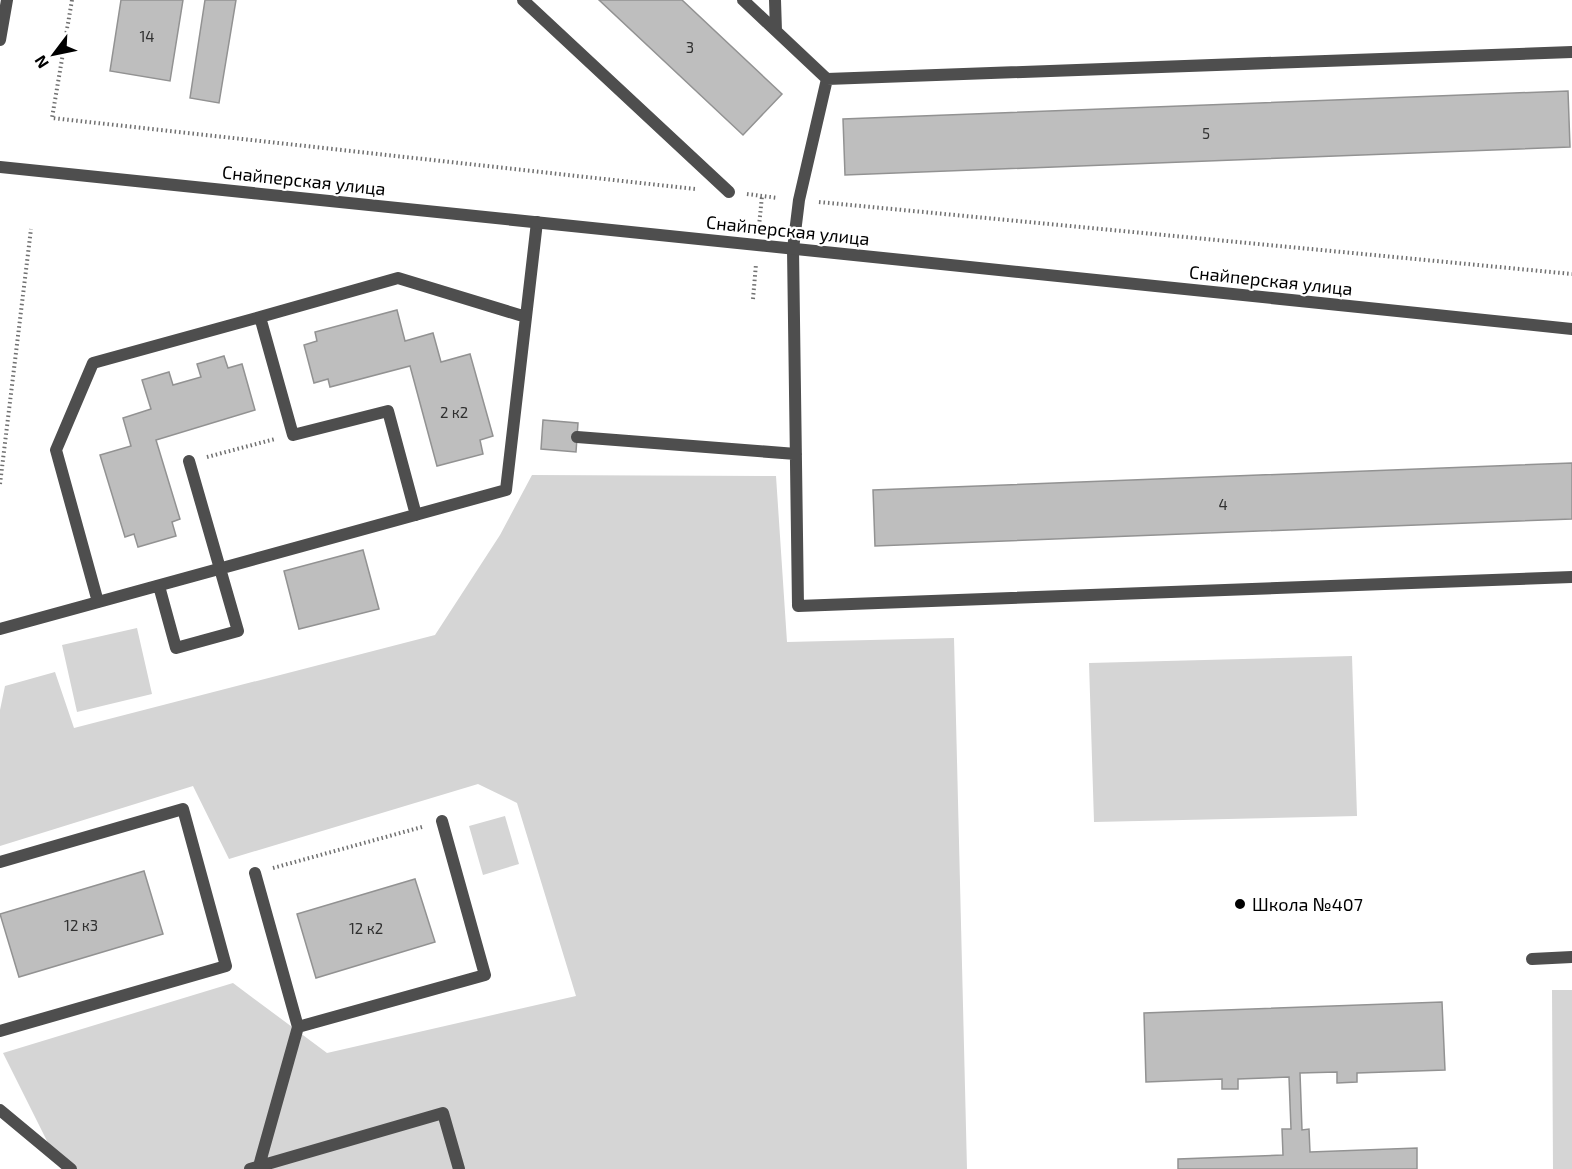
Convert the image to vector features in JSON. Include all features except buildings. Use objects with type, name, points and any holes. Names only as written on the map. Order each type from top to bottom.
[{"type":"street","points":[[0,40],[7,0]]},
{"type":"street","points":[[523,0],[729,192]]},
{"type":"street","points":[[743,0],[827,79],[1572,52]]},
{"type":"street","points":[[775,0],[776,31]]},
{"type":"street","points":[[827,79],[799,200],[794,249],[798,606],[1572,577]]},
{"type":"street","name":"Снайперская улица","points":[[0,167],[1572,329]]},
{"type":"street","points":[[0,629],[506,490],[537,222]]},
{"type":"street","points":[[98,602],[56,450],[93,363],[398,278],[526,317]]},
{"type":"street","points":[[260,317],[293,435],[387,411],[416,515]]},
{"type":"street","points":[[577,437],[796,454]]},
{"type":"street","points":[[159,586],[176,648],[238,631],[189,461]]},
{"type":"street","points":[[0,862],[183,808],[225,966],[0,1031]]},
{"type":"street","points":[[298,1028],[485,975],[442,821]]},
{"type":"street","points":[[254,1168],[298,1028],[255,873]]},
{"type":"street","points":[[1533,958],[1572,957]]},
{"type":"street","points":[[0,1110],[71,1169]]},
{"type":"street","points":[[254,1168],[443,1113],[459,1169]]},
{"type":"path","points":[[52,118],[72,0]]},
{"type":"path","points":[[0,484],[31,230]]},
{"type":"path","points":[[189,461],[293,435]]},
{"type":"path","points":[[255,873],[442,821]]},
{"type":"shaded area","points":[[532,475],[776,476],[787,642],[954,638],[967,1169],[61,1169],[3,1053],[233,983],[327,1053],[576,996],[517,803],[478,784],[229,859],[193,786],[0,846],[0,710],[5,686],[55,672],[74,728],[435,635],[500,535]]},
{"type":"shaded area","points":[[137,628],[152,694],[77,712],[62,645]]},
{"type":"shaded area","points":[[1352,656],[1357,816],[1094,822],[1089,663]]},
{"type":"shaded area","points":[[505,816],[519,864],[483,875],[469,826]]},
{"type":"shaded area","points":[[1552,990],[1572,990],[1572,1169],[1553,1169]]},
{"type":"place","name":"Школа №407","points":[[1240,904]]}]
